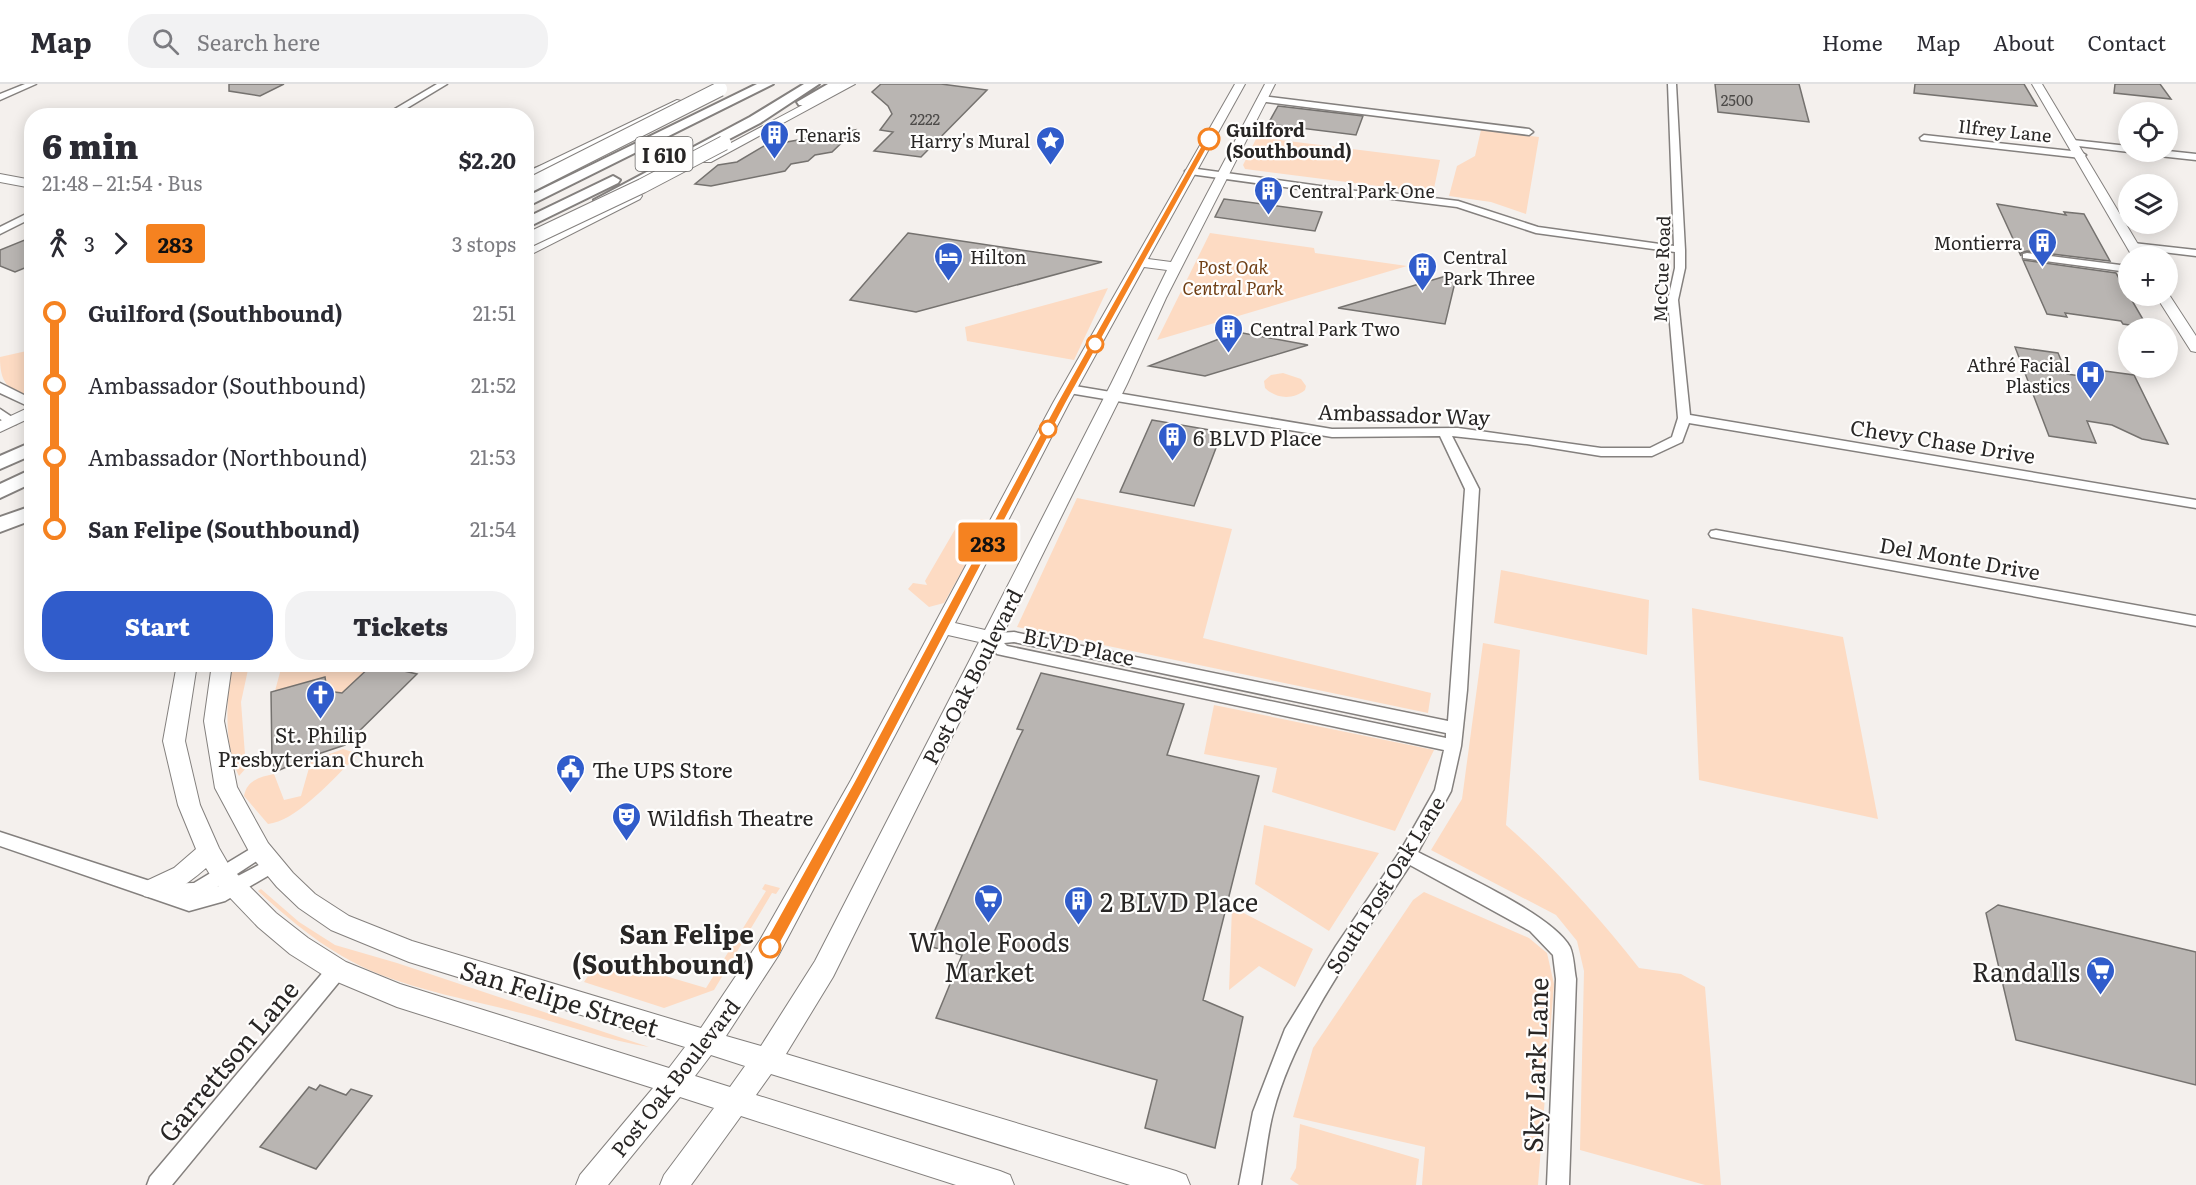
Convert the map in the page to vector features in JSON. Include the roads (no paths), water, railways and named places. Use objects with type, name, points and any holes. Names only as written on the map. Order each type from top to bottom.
[{"type":"highway","points":[[534,173],[589,153],[746,84]]},
{"type":"highway","name":"I 610","points":[[534,199],[767,84]]},
{"type":"highway","name":"I 610","points":[[534,220],[802,84]]},
{"type":"highway","points":[[534,238],[628,185],[755,120],[813,84]]},
{"type":"highway","points":[[534,238],[642,186],[837,84]]},
{"type":"highway","points":[[534,183],[723,86]]},
{"type":"highway","points":[[0,464],[24,452]]},
{"type":"highway","points":[[0,492],[24,480]]},
{"type":"highway","points":[[0,505],[24,493]]},
{"type":"highway","points":[[0,525],[24,517]]},
{"type":"main road","points":[[534,249],[850,84]]},
{"type":"main road","name":"Post Oak Boulevard","points":[[590,1185],[705,1042],[770,948],[792,911],[1069,390],[1240,84]]},
{"type":"main road","name":"Post Oak Boulevard","points":[[674,1185],[766,1060],[824,969],[1175,267],[1270,84]]},
{"type":"main road","points":[[2037,84],[2133,246]]},
{"type":"main road","points":[[534,172],[723,86]]},
{"type":"main road","points":[[0,178],[24,182]]},
{"type":"main road","points":[[1140,262],[1175,267]]},
{"type":"main road","points":[[2169,306],[2196,348]]},
{"type":"main road","points":[[4,420],[24,414]]},
{"type":"main road","points":[[0,532],[24,518]]},
{"type":"main road","points":[[942,627],[990,638]]},
{"type":"main road","name":"San Felipe Street","points":[[186,672],[174,741],[189,804],[209,852],[228,880],[267,920],[299,946],[337,970],[397,995],[1000,1185]]},
{"type":"main road","name":"San Felipe Street","points":[[221,672],[214,721],[226,788],[266,857],[307,901],[340,923],[409,951],[1176,1185]]},
{"type":"main road","points":[[152,889],[182,875],[209,852]]},
{"type":"street","points":[[0,97],[32,84]]},
{"type":"street","points":[[401,108],[442,84]]},
{"type":"street","name":"McCue Road","points":[[1672,84],[1680,247],[1680,268],[1673,300],[1684,418]]},
{"type":"street","points":[[1262,99],[1529,132]]},
{"type":"street","name":"Ilfrey Lane","points":[[1924,138],[2081,155]]},
{"type":"street","points":[[2073,143],[2118,148]]},
{"type":"street","points":[[2178,155],[2196,157]]},
{"type":"street","points":[[1191,169],[1356,194],[1368,193],[1458,204],[1527,228],[1680,247]]},
{"type":"street","points":[[0,231],[24,218]]},
{"type":"street","points":[[2178,253],[2196,254]]},
{"type":"street","points":[[2027,256],[2118,269]]},
{"type":"street","points":[[0,387],[24,401]]},
{"type":"street","name":"Ambassador Way","points":[[1069,390],[1332,433],[1444,432],[1527,440],[1601,452],[1652,452],[1678,439],[1684,418]]},
{"type":"street","name":"Chevy Chase Drive","points":[[1684,418],[2196,504]]},
{"type":"street","name":"South Post Oak Lane","points":[[1250,1185],[1263,1112],[1292,1036],[1342,952],[1407,855],[1443,791],[1454,737],[1472,489],[1444,432]]},
{"type":"street","name":"Del Monte Drive","points":[[1716,534],[2196,621]]},
{"type":"street","name":"BLVD Place","points":[[990,638],[1006,651],[1454,737]]},
{"type":"street","points":[[0,839],[152,889],[179,902],[189,903],[219,895],[228,880],[266,857]]},
{"type":"street","name":"Sky Lark Lane","points":[[1407,855],[1537,925],[1562,951],[1566,979],[1558,1185]]},
{"type":"street","name":"Garrettson Lane","points":[[158,1185],[337,970]]},
{"type":"place","name":"Guilford (Southbound)","points":[[1209,139]]},
{"type":"place","name":"Tenaris","points":[[774,160]]},
{"type":"place","name":"Harry's Mural","points":[[1051,166]]},
{"type":"place","name":"Central Park One","points":[[1268,216]]},
{"type":"place","name":"Montierra","points":[[2043,268]]},
{"type":"place","name":"Hilton","points":[[949,282]]},
{"type":"place","name":"Central Park Three","points":[[1422,292]]},
{"type":"place","name":"Central Park Two","points":[[1229,354]]},
{"type":"place","name":"Athré Facial Plastics","points":[[2091,400]]},
{"type":"place","name":"6 BLVD Place","points":[[1172,462]]},
{"type":"place","name":"St. Philip Presbyterian Church","points":[[321,720]]},
{"type":"place","name":"The UPS Store","points":[[571,794]]},
{"type":"place","name":"Wildfish Theatre","points":[[626,842]]},
{"type":"place","name":"Whole Foods Market","points":[[989,924]]},
{"type":"place","name":"2 BLVD Place","points":[[1079,926]]},
{"type":"place","name":"San Felipe (Southbound)","points":[[770,947]]},
{"type":"place","name":"Randalls","points":[[2101,996]]},
{"type":"park label","name":"Post Oak Central Park","points":[[1233,276]]}]
